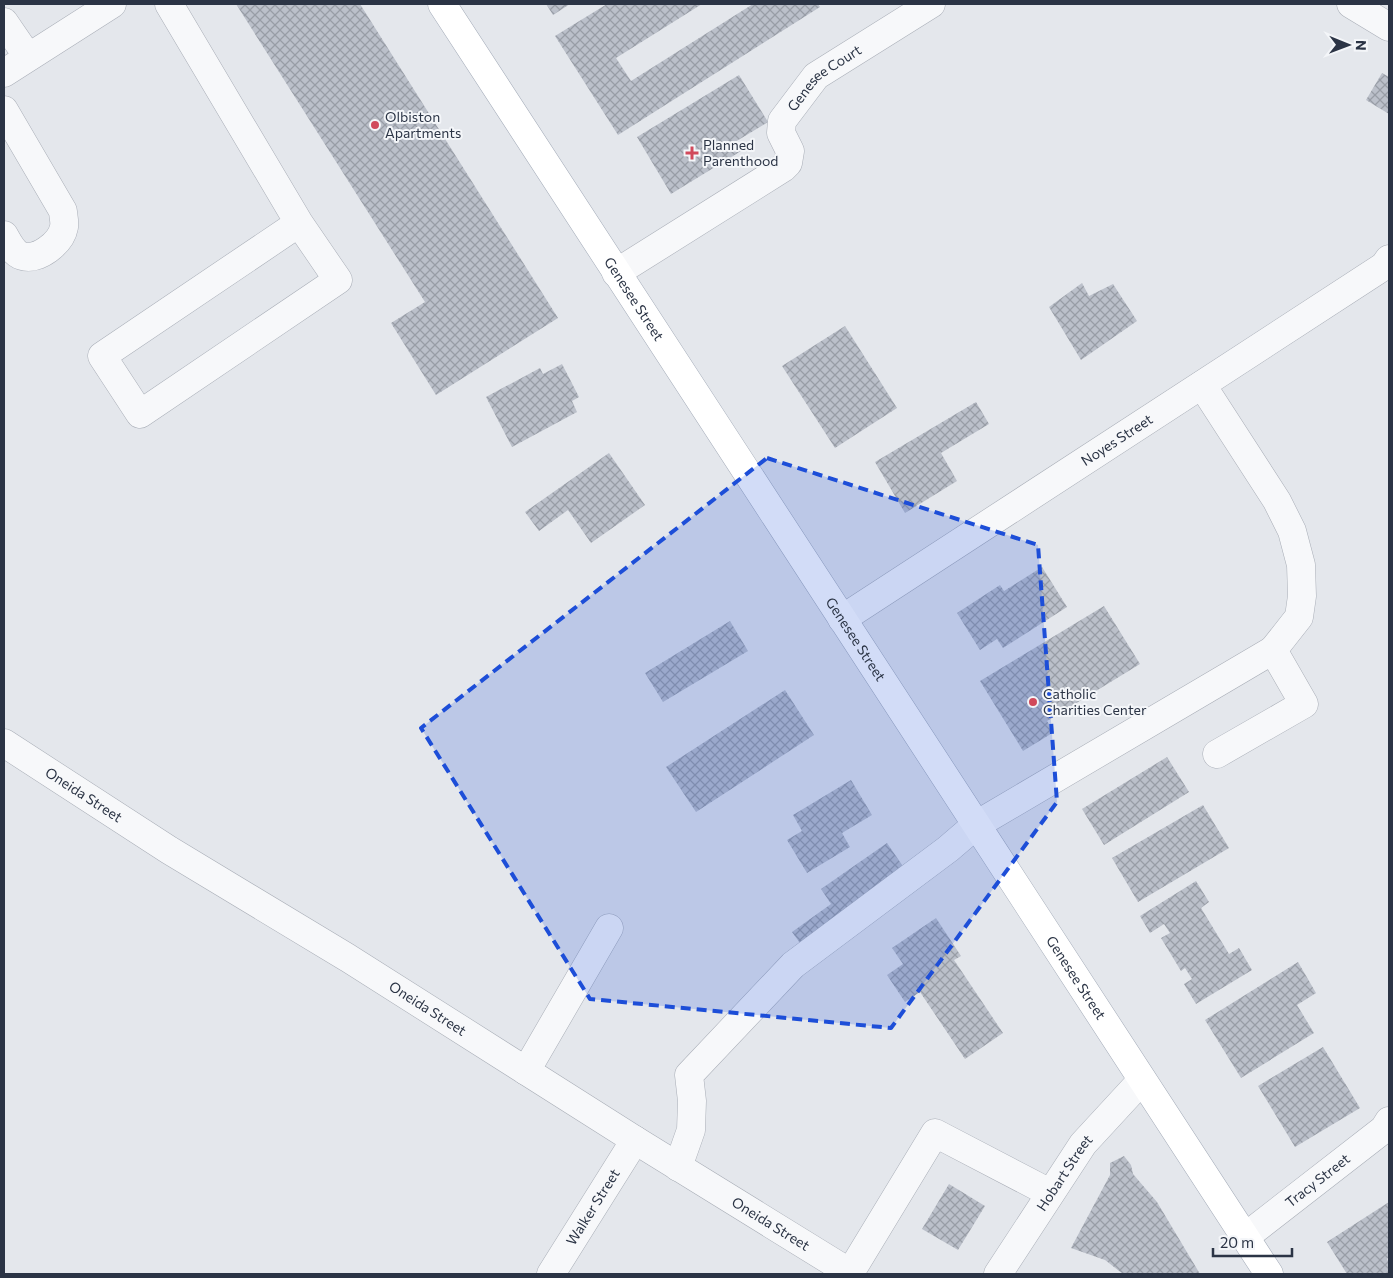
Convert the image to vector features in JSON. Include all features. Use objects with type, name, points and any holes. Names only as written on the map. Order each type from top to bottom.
[{"type":"main road","name":"Genesee Street","points":[[442,4],[1270,1274]]},
{"type":"street","points":[[4,73],[112,4]]},
{"type":"street","points":[[169,4],[299,223],[338,280],[140,414],[102,356],[299,223]]},
{"type":"street","name":"Genesee Court","points":[[616,273],[788,163],[790,151],[781,133],[782,121],[816,76],[930,4]]},
{"type":"street","points":[[1351,4],[1389,27]]},
{"type":"street","points":[[4,22],[28,57]]},
{"type":"street","points":[[4,110],[63,211],[64,227],[57,239],[40,255],[22,256],[14,251],[4,235]]},
{"type":"street","name":"Noyes Street","points":[[842,619],[1384,266],[1389,259]]},
{"type":"street","points":[[678,1167],[691,1130],[692,1101],[689,1075],[793,965],[948,849],[976,825],[1273,650],[1299,617],[1302,596],[1300,565],[1292,531],[1277,501],[1202,384]]},
{"type":"street","points":[[1217,754],[1304,704],[1273,650]]},
{"type":"street","name":"Oneida Street","points":[[4,743],[161,845],[348,958],[839,1271]]},
{"type":"street","points":[[526,1071],[609,928]]},
{"type":"street","name":"Hobart Street","points":[[998,1274],[1084,1144],[1142,1080]]},
{"type":"street","name":"Tracy Street","points":[[1245,1237],[1384,1129],[1389,1121]]},
{"type":"street","points":[[839,1271],[935,1133],[1050,1193]]},
{"type":"street","name":"Walker Street","points":[[551,1274],[635,1140]]},
{"type":"highlighted area","points":[[767,458],[1038,545],[1057,802],[891,1028],[590,999],[421,728]]},
{"type":"building","name":"Olbiston Apartments","points":[[236,4],[360,4],[558,318],[436,395],[391,323],[425,302]]},
{"type":"building","points":[[546,4],[570,4],[553,15]]},
{"type":"building","points":[[607,4],[702,4],[616,58],[631,81],[753,4],[818,4],[820,7],[618,135],[555,36]]},
{"type":"building","points":[[1382,73],[1389,77],[1389,114],[1366,100]]},
{"type":"building","points":[[739,75],[768,122],[735,142],[741,151],[671,194],[637,137]]},
{"type":"building","points":[[1082,283],[1089,296],[1113,284],[1137,321],[1081,360],[1049,307]]},
{"type":"building","points":[[845,326],[897,408],[835,448],[782,366]]},
{"type":"building","points":[[562,364],[579,397],[572,401],[577,412],[512,447],[486,397],[540,368],[543,374]]},
{"type":"building","points":[[976,402],[989,424],[941,453],[957,481],[905,513],[875,462]]},
{"type":"building","points":[[609,453],[645,505],[591,543],[568,510],[539,531],[525,512]]},
{"type":"building","points":[[1042,567],[1067,607],[1003,648],[997,639],[980,650],[957,613],[1000,585],[1004,591]]},
{"type":"building","points":[[1104,606],[1140,664],[1047,721],[1054,732],[1023,751],[980,681]]},
{"type":"building","points":[[730,621],[748,651],[663,702],[645,673]]},
{"type":"building","points":[[785,690],[814,735],[696,812],[666,767]]},
{"type":"building","points":[[1167,757],[1189,792],[1104,845],[1082,809]]},
{"type":"building","points":[[851,780],[872,815],[842,833],[850,847],[807,873],[787,840],[802,831],[793,815]]},
{"type":"building","points":[[1203,805],[1229,848],[1138,902],[1112,858]]},
{"type":"building","points":[[887,843],[909,875],[805,950],[792,932],[831,904],[821,889]]},
{"type":"building","points":[[1196,881],[1209,902],[1201,908],[1229,954],[1239,948],[1252,970],[1196,1004],[1184,984],[1192,979],[1185,968],[1181,971],[1161,938],[1170,933],[1164,924],[1150,933],[1140,916]]},
{"type":"building","points":[[936,918],[961,956],[954,960],[1003,1033],[965,1059],[920,992],[905,1002],[887,975],[903,964],[892,948]]},
{"type":"building","points":[[1298,962],[1316,993],[1297,1005],[1314,1033],[1241,1078],[1205,1020]]},
{"type":"building","points":[[1323,1047],[1360,1108],[1295,1147],[1258,1086]]},
{"type":"building","points":[[1124,1156],[1131,1165],[1133,1174],[1157,1202],[1200,1274],[1123,1274],[1105,1260],[1071,1248],[1110,1175],[1110,1163]]},
{"type":"building","points":[[949,1184],[985,1206],[958,1250],[922,1229]]},
{"type":"building","points":[[1389,1202],[1389,1257],[1387,1259],[1389,1274],[1347,1274],[1327,1242]]},
{"type":"place","name":"Olbiston Apartments","points":[[375,125]]},
{"type":"place","name":"Planned Parenthood","points":[[692,153]]},
{"type":"place","name":"Catholic Charities Center","points":[[1033,702]]}]
